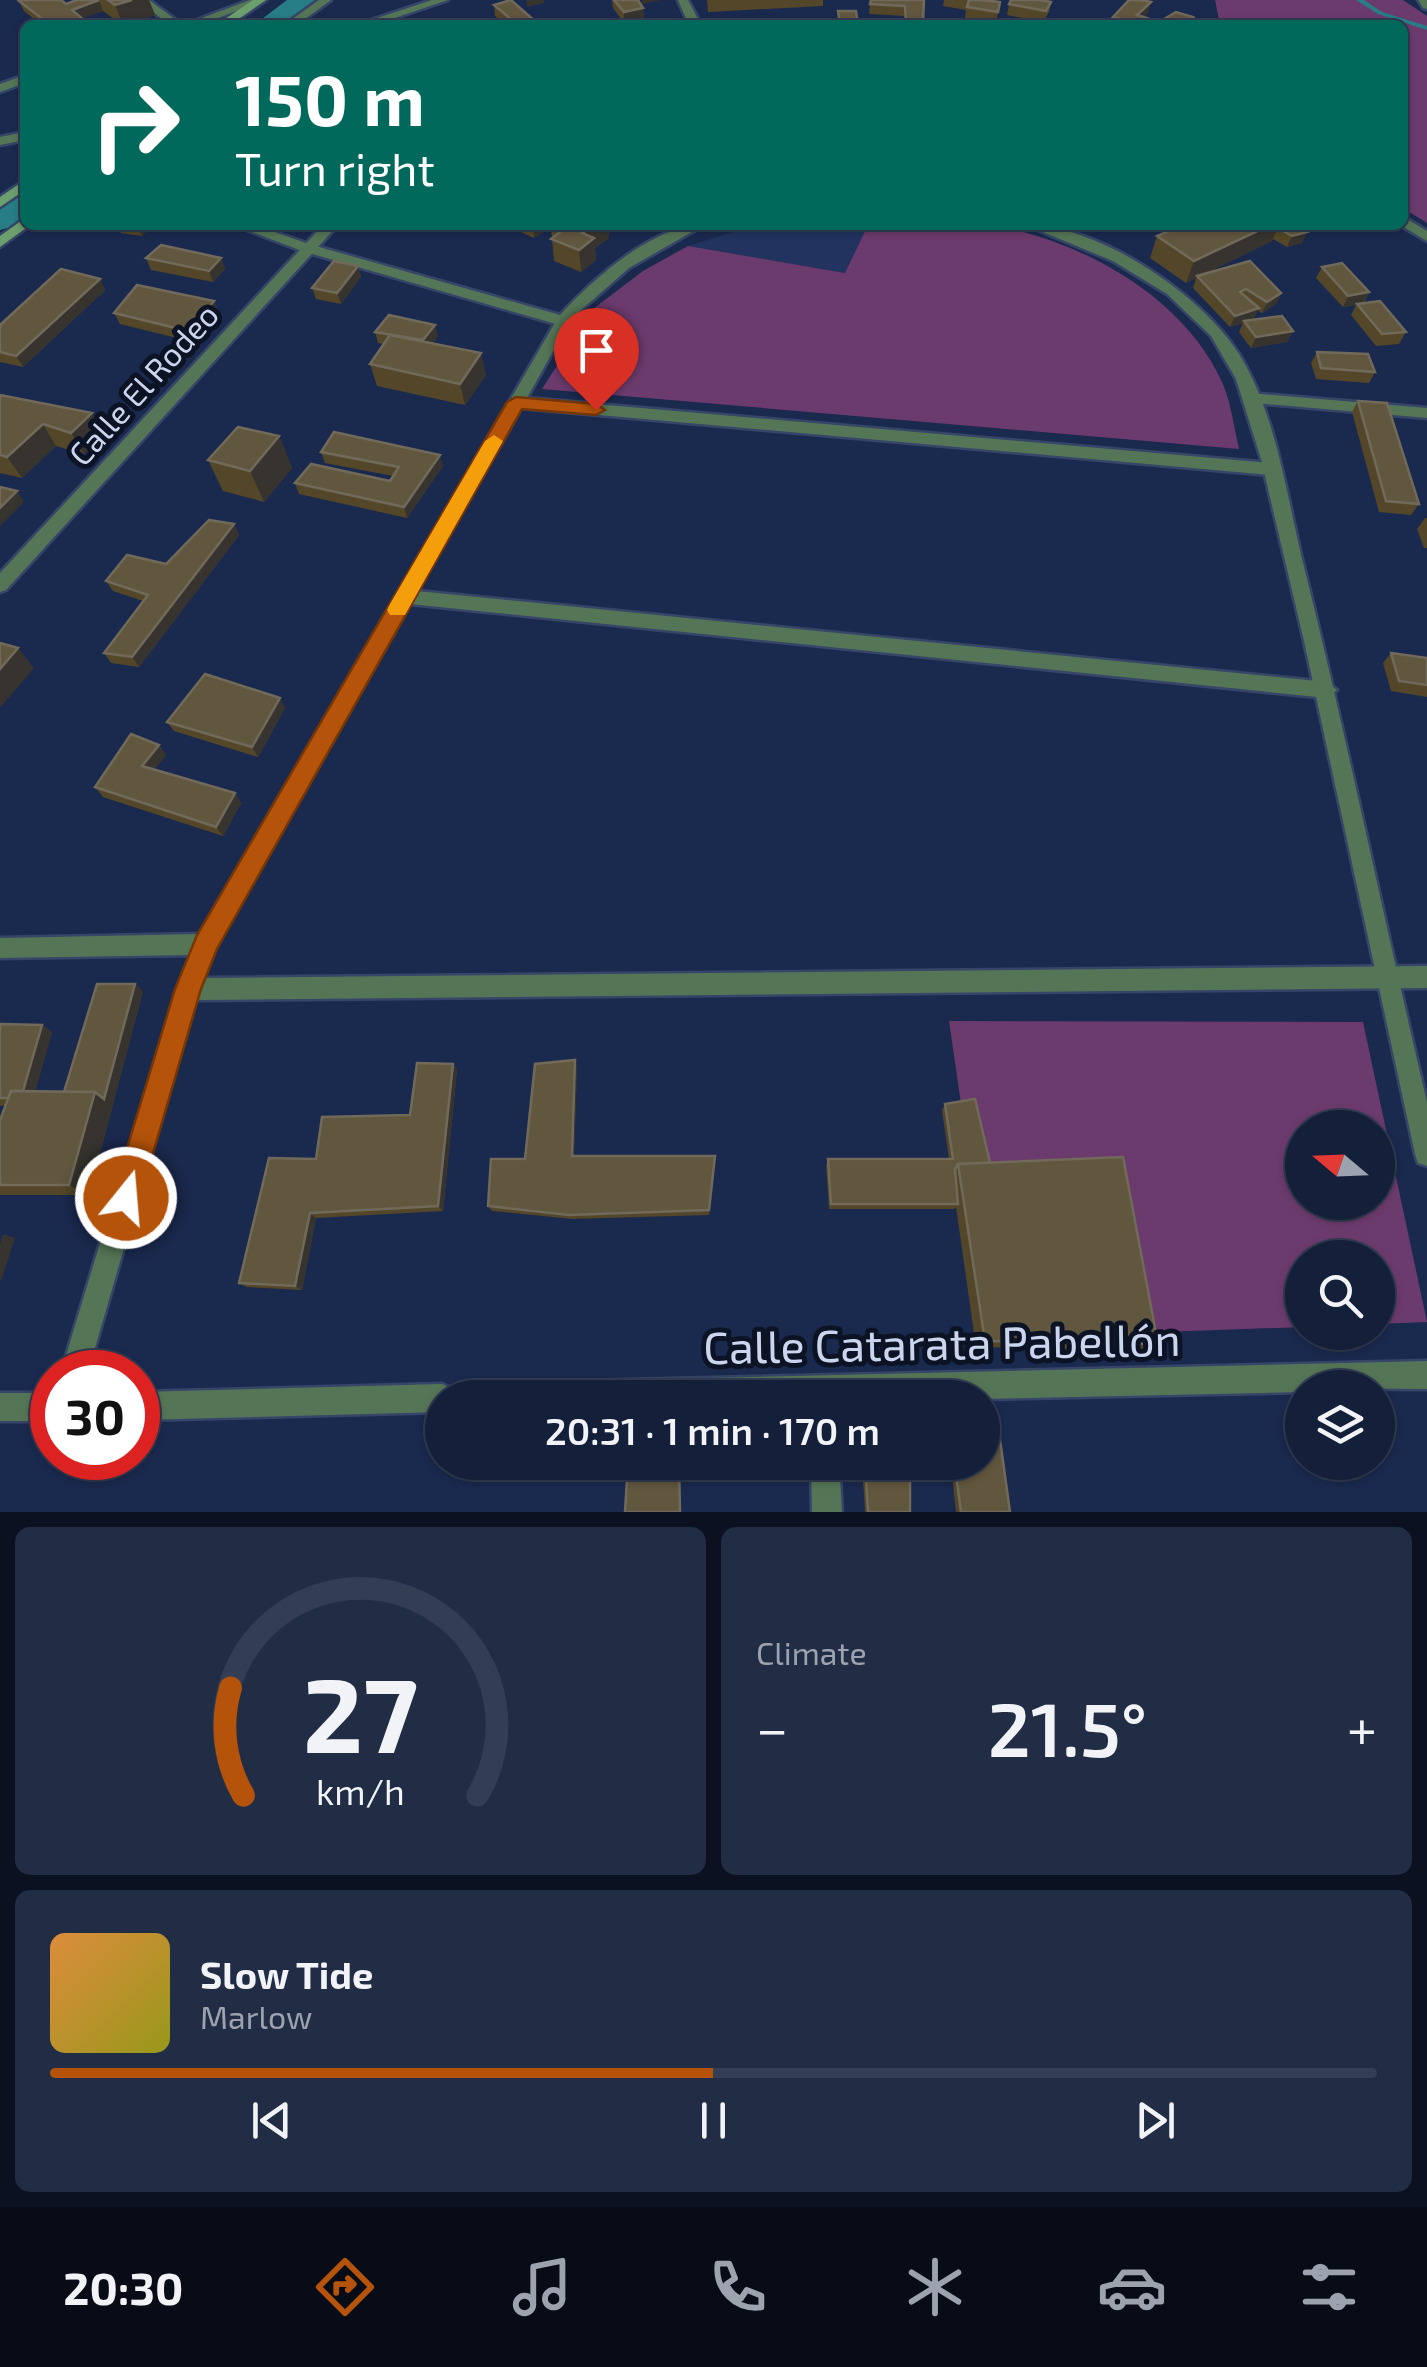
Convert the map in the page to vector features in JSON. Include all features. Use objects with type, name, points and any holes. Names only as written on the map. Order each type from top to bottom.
[{"type":"main road","points":[[230,20],[261,0]]},
{"type":"main road","points":[[0,203],[20,188]]},
{"type":"main road","points":[[0,243],[20,226]]},
{"type":"street","points":[[142,0],[170,20]]},
{"type":"street","points":[[203,20],[261,0]]},
{"type":"street","points":[[297,20],[326,0]]},
{"type":"street","points":[[378,20],[443,0]]},
{"type":"street","points":[[1423,0],[1427,6]]},
{"type":"street","points":[[254,230],[563,321]]},
{"type":"street","name":"Calle El Rodeo","points":[[0,585],[326,230]]},
{"type":"street","points":[[81,1350],[188,989],[206,944],[563,321],[589,290],[627,260],[687,230]]},
{"type":"street","points":[[1046,230],[1128,264],[1188,306],[1233,356],[1270,470],[1326,690],[1385,978],[1427,1154]]},
{"type":"street","points":[[1249,398],[1427,414]]},
{"type":"street","points":[[516,402],[1270,470]]},
{"type":"street","points":[[405,597],[1326,690]]},
{"type":"street","points":[[0,948],[206,944]]},
{"type":"street","points":[[188,989],[1427,977]]},
{"type":"street","name":"Calle Catarata Pabellón","points":[[1000,1388],[1427,1375]]},
{"type":"street","points":[[160,1405],[425,1398]]},
{"type":"street","points":[[0,1406],[30,1407]]},
{"type":"street","points":[[826,1480],[828,1512]]},
{"type":"shaded area","points":[[1215,0],[1403,0],[1427,16],[1427,223],[1408,211],[1408,20],[1219,20]]},
{"type":"shaded area","points":[[740,230],[866,230],[845,273],[688,246]]},
{"type":"shaded area","points":[[866,230],[1014,230],[1065,246],[1129,279],[1183,325],[1222,382],[1239,449],[542,389],[593,309],[643,271],[688,246],[845,273]]},
{"type":"shaded area","points":[[949,1021],[1363,1022],[1382,1110],[1285,1110],[1285,1220],[1395,1220],[1395,1172],[1427,1322],[1395,1323],[1395,1240],[1285,1240],[1285,1328],[995,1338]]},
{"type":"building","points":[[61,0],[66,4],[99,0],[72,10],[84,20],[44,20],[19,1]]},
{"type":"building","points":[[511,0],[534,20],[512,20],[494,5]]},
{"type":"building","points":[[614,0],[638,0],[643,8],[624,12]]},
{"type":"building","points":[[871,0],[924,0],[923,20],[906,20],[905,6],[870,4]]},
{"type":"building","points":[[969,0],[1000,2],[998,12],[967,7]]},
{"type":"building","points":[[1011,0],[1051,2],[1046,11],[1009,4]]},
{"type":"building","points":[[1129,0],[1151,2],[1137,15],[1153,20],[1113,17]]},
{"type":"building","points":[[838,11],[856,11],[857,20],[839,20]]},
{"type":"building","points":[[1176,12],[1193,17],[1190,20],[1162,20]]},
{"type":"building","points":[[562,230],[586,230],[582,233],[594,238],[579,250],[551,239]]},
{"type":"building","points":[[1171,230],[1259,230],[1194,261],[1157,236]]},
{"type":"building","points":[[1282,230],[1307,232],[1292,236]]},
{"type":"building","points":[[161,245],[221,258],[209,271],[146,258]]},
{"type":"building","points":[[334,261],[358,266],[337,293],[312,288]]},
{"type":"building","points":[[1250,261],[1281,293],[1267,302],[1246,289],[1240,292],[1259,308],[1235,316],[1197,276]]},
{"type":"building","points":[[1342,263],[1369,292],[1348,296],[1322,267]]},
{"type":"building","points":[[61,269],[100,279],[16,356],[0,352],[0,325]]},
{"type":"building","points":[[137,285],[214,301],[188,331],[114,313]]},
{"type":"building","points":[[1380,301],[1406,332],[1382,334],[1357,304]]},
{"type":"building","points":[[389,315],[435,325],[423,340],[375,332]]},
{"type":"building","points":[[1282,316],[1293,331],[1256,337],[1244,321]]},
{"type":"building","points":[[390,335],[481,353],[460,384],[370,364]]},
{"type":"building","points":[[1317,352],[1368,354],[1375,372],[1321,368]]},
{"type":"building","points":[[0,395],[92,413],[71,433],[43,424],[7,457],[0,455]]},
{"type":"building","points":[[1358,401],[1387,403],[1419,504],[1386,501]]},
{"type":"building","points":[[238,427],[279,436],[250,471],[208,460]]},
{"type":"building","points":[[334,432],[440,455],[404,507],[295,483],[311,464],[390,481],[399,467],[321,452]]},
{"type":"building","points":[[0,487],[17,491],[0,508]]},
{"type":"building","points":[[209,520],[234,524],[132,657],[104,653],[148,595],[106,581],[127,555],[166,564]]},
{"type":"building","points":[[0,643],[18,648],[0,669]]},
{"type":"building","points":[[1391,653],[1427,658],[1427,685],[1399,681]]},
{"type":"building","points":[[205,674],[280,698],[252,747],[167,722]]},
{"type":"building","points":[[131,734],[159,745],[142,766],[235,793],[216,827],[95,787]]},
{"type":"building","points":[[97,984],[135,984],[104,1099],[95,1092],[64,1092]]},
{"type":"building","points":[[0,1024],[42,1025],[23,1091],[11,1091],[8,1098],[0,1098]]},
{"type":"building","points":[[575,1060],[572,1156],[715,1156],[709,1210],[569,1215],[488,1206],[491,1159],[525,1159],[535,1064]]},
{"type":"building","points":[[417,1063],[453,1064],[438,1206],[310,1213],[295,1286],[239,1283],[269,1158],[316,1159],[322,1117],[410,1115]]},
{"type":"building","points":[[11,1091],[95,1092],[69,1185],[0,1185],[0,1120]]},
{"type":"building","points":[[975,1099],[990,1163],[958,1164],[958,1204],[831,1204],[828,1159],[953,1159],[945,1104]]},
{"type":"building","points":[[1123,1157],[1158,1344],[985,1341],[958,1164]]},
{"type":"building","points":[[1000,1439],[1010,1512],[961,1512],[957,1480],[1000,1480]]},
{"type":"building","points":[[627,1480],[679,1480],[680,1512],[625,1512]]},
{"type":"building","points":[[866,1480],[910,1480],[910,1512],[868,1512]]},
{"type":"waterway","points":[[274,20],[303,0]]},
{"type":"waterway","points":[[1359,0],[1402,20]]},
{"type":"waterway","points":[[1408,22],[1427,28]]},
{"type":"waterway","points":[[0,221],[20,205]]},
{"type":"slow traffic","points":[[397,610],[494,441]]},
{"type":"route","points":[[126,1198],[188,989],[206,944],[516,402],[596,410]]}]
